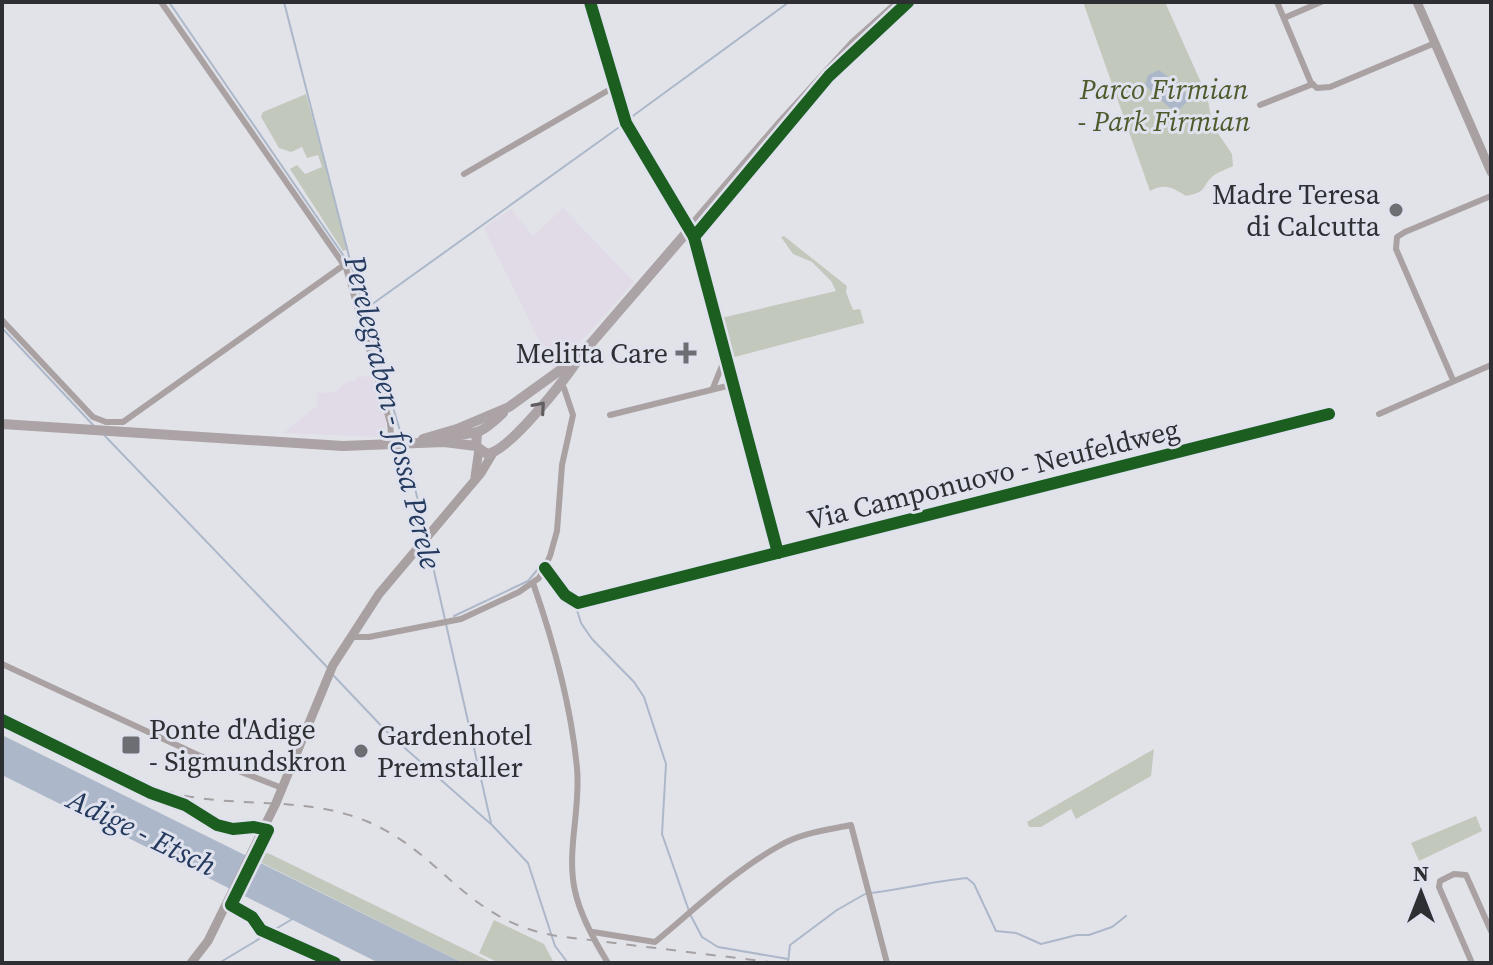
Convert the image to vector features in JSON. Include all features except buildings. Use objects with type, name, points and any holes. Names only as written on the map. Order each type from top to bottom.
[{"type":"main road","points":[[477,443],[484,453],[510,442],[781,123],[853,44],[900,2]]},
{"type":"main road","points":[[1417,2],[1491,172]]},
{"type":"main road","points":[[474,482],[477,443],[489,428],[509,407],[581,355]]},
{"type":"main road","points":[[407,443],[457,429],[509,407]]},
{"type":"main road","points":[[2,424],[343,446],[477,443]]},
{"type":"main road","points":[[193,962],[208,941],[282,788],[333,665],[379,594],[474,482],[497,450],[500,435],[489,428]]},
{"type":"street","points":[[161,2],[344,265],[390,423],[407,443]]},
{"type":"street","points":[[590,2],[626,123],[690,230],[734,381],[777,550]]},
{"type":"street","points":[[1277,2],[1317,88],[1330,87],[1435,43]]},
{"type":"street","points":[[1284,18],[1321,2]]},
{"type":"street","points":[[1260,105],[1313,84]]},
{"type":"street","points":[[464,174],[614,87]]},
{"type":"street","points":[[1453,380],[1403,270],[1395,243],[1397,237],[1405,232],[1491,196]]},
{"type":"street","points":[[2,320],[93,417],[106,422],[123,422],[344,265]]},
{"type":"street","points":[[713,388],[725,358]]},
{"type":"street","points":[[1379,414],[1491,365]]},
{"type":"street","points":[[610,415],[727,386],[734,381]]},
{"type":"street","points":[[351,637],[369,637],[444,624],[533,583],[545,568],[557,531],[562,465],[573,415],[564,388]]},
{"type":"street","name":"Via Camponuovo - Neufeldweg","points":[[545,568],[565,595],[578,603],[777,550],[1329,414]]},
{"type":"street","points":[[533,583],[568,703],[578,780],[574,879],[578,901],[608,963]]},
{"type":"street","points":[[2,664],[198,755],[282,788]]},
{"type":"street","points":[[593,932],[655,942],[781,844],[808,834],[851,825],[887,963]]},
{"type":"street","points":[[1472,963],[1439,887],[1440,881],[1454,874],[1466,875],[1491,931]]},
{"type":"shaded area","points":[[563,208],[634,282],[554,371],[484,228],[511,209],[533,236]]},
{"type":"shaded area","points":[[374,376],[387,421],[383,437],[283,433],[317,406],[317,393],[335,392],[357,377]]},
{"type":"green space","name":"Parco Firmian - Park Firmian","points":[[1083,2],[1165,2],[1207,96],[1213,126],[1232,154],[1233,166],[1213,176],[1202,190],[1186,196],[1168,187],[1150,191]]},
{"type":"green space","points":[[306,94],[348,249],[343,251],[290,169],[297,165],[305,174],[322,167],[318,155],[307,158],[302,147],[291,152],[279,148],[261,117],[263,112]]},
{"type":"green space","points":[[784,236],[847,286],[846,292],[853,310],[860,309],[864,323],[731,358],[721,318],[836,291],[831,281],[812,262],[793,254],[781,237]]},
{"type":"green space","points":[[1154,749],[1151,776],[1076,819],[1071,809],[1041,827],[1029,827],[1027,822]]},
{"type":"green space","points":[[1476,816],[1482,831],[1419,861],[1411,843]]},
{"type":"green space","points":[[261,852],[493,963],[463,963],[256,860]]},
{"type":"green space","points":[[494,920],[544,944],[554,963],[499,963],[479,953]]},
{"type":"water","points":[[1159,70],[1188,96],[1180,109],[1173,111],[1145,85],[1148,75]]},
{"type":"water","name":"Adige - Etsch","points":[[2,735],[463,963],[379,963],[2,775]]},
{"type":"waterway","points":[[169,2],[352,268]]},
{"type":"waterway","name":"Perelegraben - fossa Perele","points":[[284,2],[352,268],[403,441]]},
{"type":"waterway","points":[[630,118],[789,2]]},
{"type":"waterway","points":[[371,305],[618,128]]},
{"type":"waterway","points":[[2,328],[94,426]]},
{"type":"waterway","points":[[1211,441],[1325,409]]},
{"type":"waterway","points":[[105,436],[328,668]]},
{"type":"waterway","name":"Perelegraben - fossa Perele","points":[[405,447],[426,534]]},
{"type":"waterway","points":[[1127,460],[1181,448]]},
{"type":"waterway","points":[[779,548],[1120,462]]},
{"type":"waterway","name":"Perelegraben - fossa Perele","points":[[427,540],[491,823]]},
{"type":"waterway","points":[[578,600],[773,549]]},
{"type":"waterway","points":[[454,616],[528,581],[543,563]]},
{"type":"waterway","points":[[577,610],[581,623],[592,639],[634,682],[644,697],[666,764],[662,834],[689,911]]},
{"type":"waterway","points":[[334,676],[389,734],[492,825],[528,863],[555,946],[568,963]]},
{"type":"waterway","points":[[871,893],[967,878],[974,884],[996,931],[1016,933],[1041,944],[1089,935],[1112,927],[1126,916]]},
{"type":"waterway","points":[[788,963],[790,945],[837,910],[865,894]]},
{"type":"waterway","points":[[691,916],[702,937],[718,947],[788,959]]},
{"type":"waterway","points":[[219,963],[294,918]]},
{"type":"railway","points":[[2,714],[134,778],[173,793],[209,799],[299,805],[344,813],[366,821],[415,850],[476,901],[525,928],[557,936],[778,963]]},
{"type":"cycle path","points":[[590,2],[626,123],[694,237],[778,553]]},
{"type":"cycle path","points":[[694,237],[829,76],[908,2]]},
{"type":"cycle path","points":[[545,568],[565,595],[578,603],[1329,414]]},
{"type":"cycle path","points":[[2,720],[151,793],[185,805],[217,825],[233,829],[254,827],[268,830],[231,905],[252,917],[261,930],[335,963]]},
{"type":"place","name":"Madre Teresa di Calcutta","points":[[1396,210]]},
{"type":"place","name":"Melitta Care","points":[[686,353]]},
{"type":"place","name":"Ponte d'Adige - Sigmundskron","points":[[131,745]]},
{"type":"place","name":"Gardenhotel Premstaller","points":[[361,751]]}]
